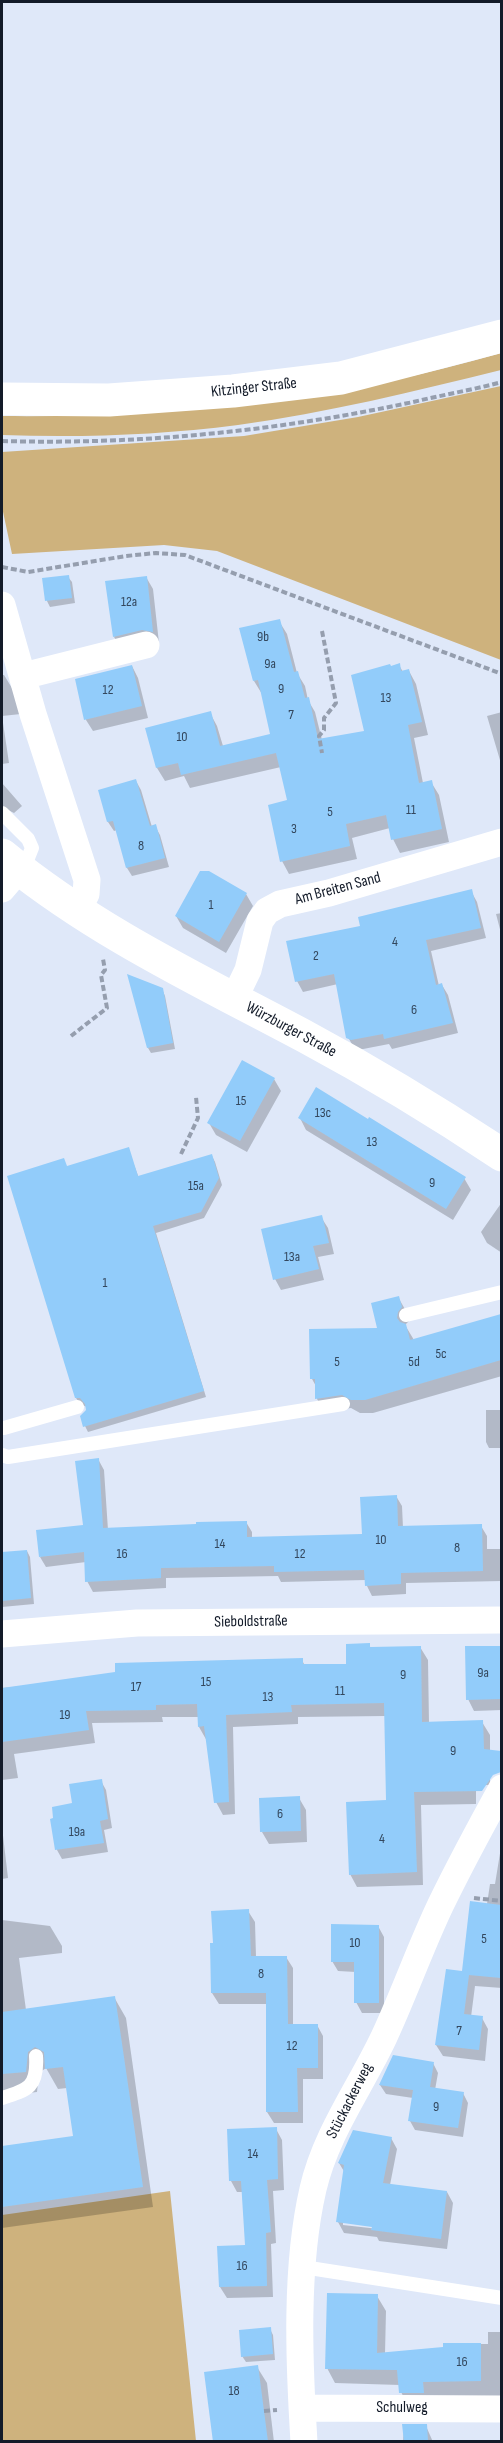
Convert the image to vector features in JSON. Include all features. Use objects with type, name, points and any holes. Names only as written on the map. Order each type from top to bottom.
[{"type":"street","name":"Kitzinger Straße","points":[[2,399],[110,400],[266,387],[340,378],[501,336]]},
{"type":"street","points":[[2,605],[33,714],[87,880],[86,894],[77,911]]},
{"type":"street","points":[[23,676],[146,645]]},
{"type":"street","name":"Am Breiten Sand","points":[[234,999],[248,970],[260,921],[267,911],[279,904],[329,893],[501,842]]},
{"type":"street","name":"Würzburger Straße","points":[[7,871],[140,950],[356,1065],[501,1155]]},
{"type":"street","name":"Sieboldstraße","points":[[2,1634],[137,1623],[501,1620]]},
{"type":"street","name":"Stückackerweg","points":[[304,2442],[301,2311],[306,2220],[314,2186],[328,2142],[382,2041],[441,1904],[501,1788]]},
{"type":"street","name":"Schulweg","points":[[302,2408],[501,2409]]},
{"type":"lane","points":[[2,813],[28,839],[32,848],[28,858],[7,871]]},
{"type":"lane","points":[[406,1315],[501,1292]]},
{"type":"lane","points":[[2,1455],[8,1457],[343,1404]]},
{"type":"lane","points":[[4,1428],[77,1407]]},
{"type":"lane","points":[[2,2098],[25,2091],[33,2083],[37,2071],[36,2056]]},
{"type":"lane","points":[[303,2267],[501,2298]]},
{"type":"path","points":[[2,441],[65,443],[147,440],[244,431],[351,415],[501,382]]},
{"type":"path","points":[[2,567],[28,572],[126,556],[156,553],[185,555],[501,674]]},
{"type":"path","points":[[322,631],[336,703],[324,718],[324,730],[319,736],[322,753]]},
{"type":"path","points":[[71,1036],[107,1008],[100,975],[105,970],[101,952]]},
{"type":"path","points":[[181,1154],[198,1118],[195,1097]]},
{"type":"shaded area","points":[[501,353],[501,370],[371,401],[271,420],[150,433],[90,436],[2,435],[2,416],[128,414],[254,403],[379,383]]},
{"type":"shaded area","points":[[501,386],[501,660],[217,551],[164,545],[12,554],[2,507],[2,452],[244,436],[358,417]]},
{"type":"shaded area","points":[[170,2191],[196,2441],[2,2441],[2,2215]]},
{"type":"building","points":[[69,575],[72,598],[45,601],[42,578]]},
{"type":"building","points":[[147,576],[153,632],[142,630],[113,637],[105,581]]},
{"type":"building","points":[[280,619],[294,672],[298,671],[305,698],[309,697],[318,739],[364,731],[351,675],[390,664],[391,666],[400,663],[401,671],[409,669],[422,722],[408,725],[419,783],[432,780],[442,829],[391,840],[386,815],[346,824],[350,846],[280,862],[268,805],[287,800],[276,753],[181,775],[178,763],[156,768],[145,728],[211,711],[220,746],[270,734],[258,680],[253,681],[239,628]]},
{"type":"building","points":[[132,665],[142,706],[84,720],[75,679]]},
{"type":"building","points":[[136,779],[150,826],[156,824],[165,858],[126,868],[113,821],[107,822],[98,790]]},
{"type":"building","points":[[200,871],[209,871],[247,893],[219,942],[175,916]]},
{"type":"building","points":[[472,889],[481,928],[426,940],[436,985],[442,983],[453,1023],[384,1039],[383,1034],[351,1040],[346,1038],[334,974],[295,982],[286,941],[360,926],[358,917]]},
{"type":"building","points":[[127,974],[163,988],[173,1043],[147,1048]]},
{"type":"building","points":[[242,1060],[275,1078],[240,1141],[207,1123]]},
{"type":"building","points":[[316,1087],[466,1177],[446,1209],[298,1118]]},
{"type":"building","points":[[129,1147],[138,1176],[212,1154],[219,1178],[201,1212],[153,1226],[204,1391],[83,1427],[80,1416],[86,1410],[85,1404],[80,1398],[75,1398],[7,1176],[64,1158],[67,1166]]},
{"type":"building","points":[[322,1215],[329,1243],[313,1246],[319,1269],[273,1280],[261,1229]]},
{"type":"building","points":[[399,1296],[402,1307],[397,1318],[406,1324],[410,1340],[501,1314],[501,1360],[365,1400],[351,1400],[342,1395],[315,1399],[315,1379],[310,1379],[309,1329],[377,1328],[371,1303]]},
{"type":"building","points":[[99,1458],[103,1528],[247,1521],[247,1537],[362,1534],[360,1497],[397,1495],[398,1526],[482,1524],[483,1571],[401,1573],[401,1584],[365,1586],[364,1570],[274,1572],[274,1566],[161,1568],[161,1578],[85,1582],[84,1552],[39,1557],[36,1530],[83,1525],[75,1461]]},
{"type":"building","points":[[27,1550],[31,1598],[2,1601],[2,1552]]},
{"type":"building","points":[[370,1643],[370,1647],[421,1646],[422,1722],[483,1720],[484,1749],[501,1751],[501,1772],[493,1775],[482,1791],[414,1792],[417,1872],[349,1875],[346,1802],[386,1800],[384,1703],[291,1705],[292,1712],[226,1715],[229,1802],[214,1803],[204,1726],[198,1727],[197,1704],[156,1705],[156,1710],[86,1711],[89,1730],[2,1742],[2,1688],[115,1672],[115,1663],[303,1658],[303,1664],[346,1664],[346,1644]]},
{"type":"building","points":[[465,1646],[501,1646],[501,1699],[466,1700]]},
{"type":"building","points":[[102,1779],[108,1819],[100,1821],[104,1843],[55,1850],[50,1819],[53,1818],[52,1807],[72,1803],[69,1784]]},
{"type":"building","points":[[300,1796],[301,1831],[260,1832],[259,1798]]},
{"type":"building","points":[[470,1901],[501,1905],[501,1978],[469,1975],[464,2014],[483,2016],[479,2050],[435,2045],[446,1969],[462,1971]]},
{"type":"building","points":[[249,1909],[251,1956],[287,1956],[288,2024],[318,2024],[318,2068],[297,2068],[298,2112],[266,2112],[266,1993],[211,1993],[210,1943],[213,1943],[211,1911]]},
{"type":"building","points":[[331,1924],[379,1925],[379,2003],[354,2003],[354,1962],[331,1962]]},
{"type":"building","points":[[115,1996],[143,2187],[2,2207],[2,2146],[73,2136],[63,2067],[45,2069],[44,2052],[35,2047],[28,2052],[26,2072],[2,2074],[2,2012]]},
{"type":"building","points":[[393,2055],[434,2062],[430,2087],[464,2092],[458,2128],[408,2121],[413,2090],[379,2085]]},
{"type":"building","points":[[277,2127],[278,2179],[267,2180],[271,2232],[266,2233],[267,2286],[219,2287],[217,2246],[245,2245],[241,2181],[229,2181],[227,2129]]},
{"type":"building","points":[[353,2130],[392,2137],[383,2183],[447,2191],[441,2239],[371,2230],[372,2227],[336,2222],[344,2165],[338,2163]]},
{"type":"building","points":[[327,2293],[378,2294],[377,2353],[443,2347],[443,2343],[481,2343],[481,2381],[423,2382],[424,2393],[399,2393],[397,2370],[325,2369]]},
{"type":"building","points":[[271,2327],[273,2354],[241,2357],[239,2330]]},
{"type":"building","points":[[258,2365],[268,2442],[213,2442],[204,2372]]},
{"type":"building","points":[[402,2424],[427,2424],[428,2442],[404,2442]]}]
